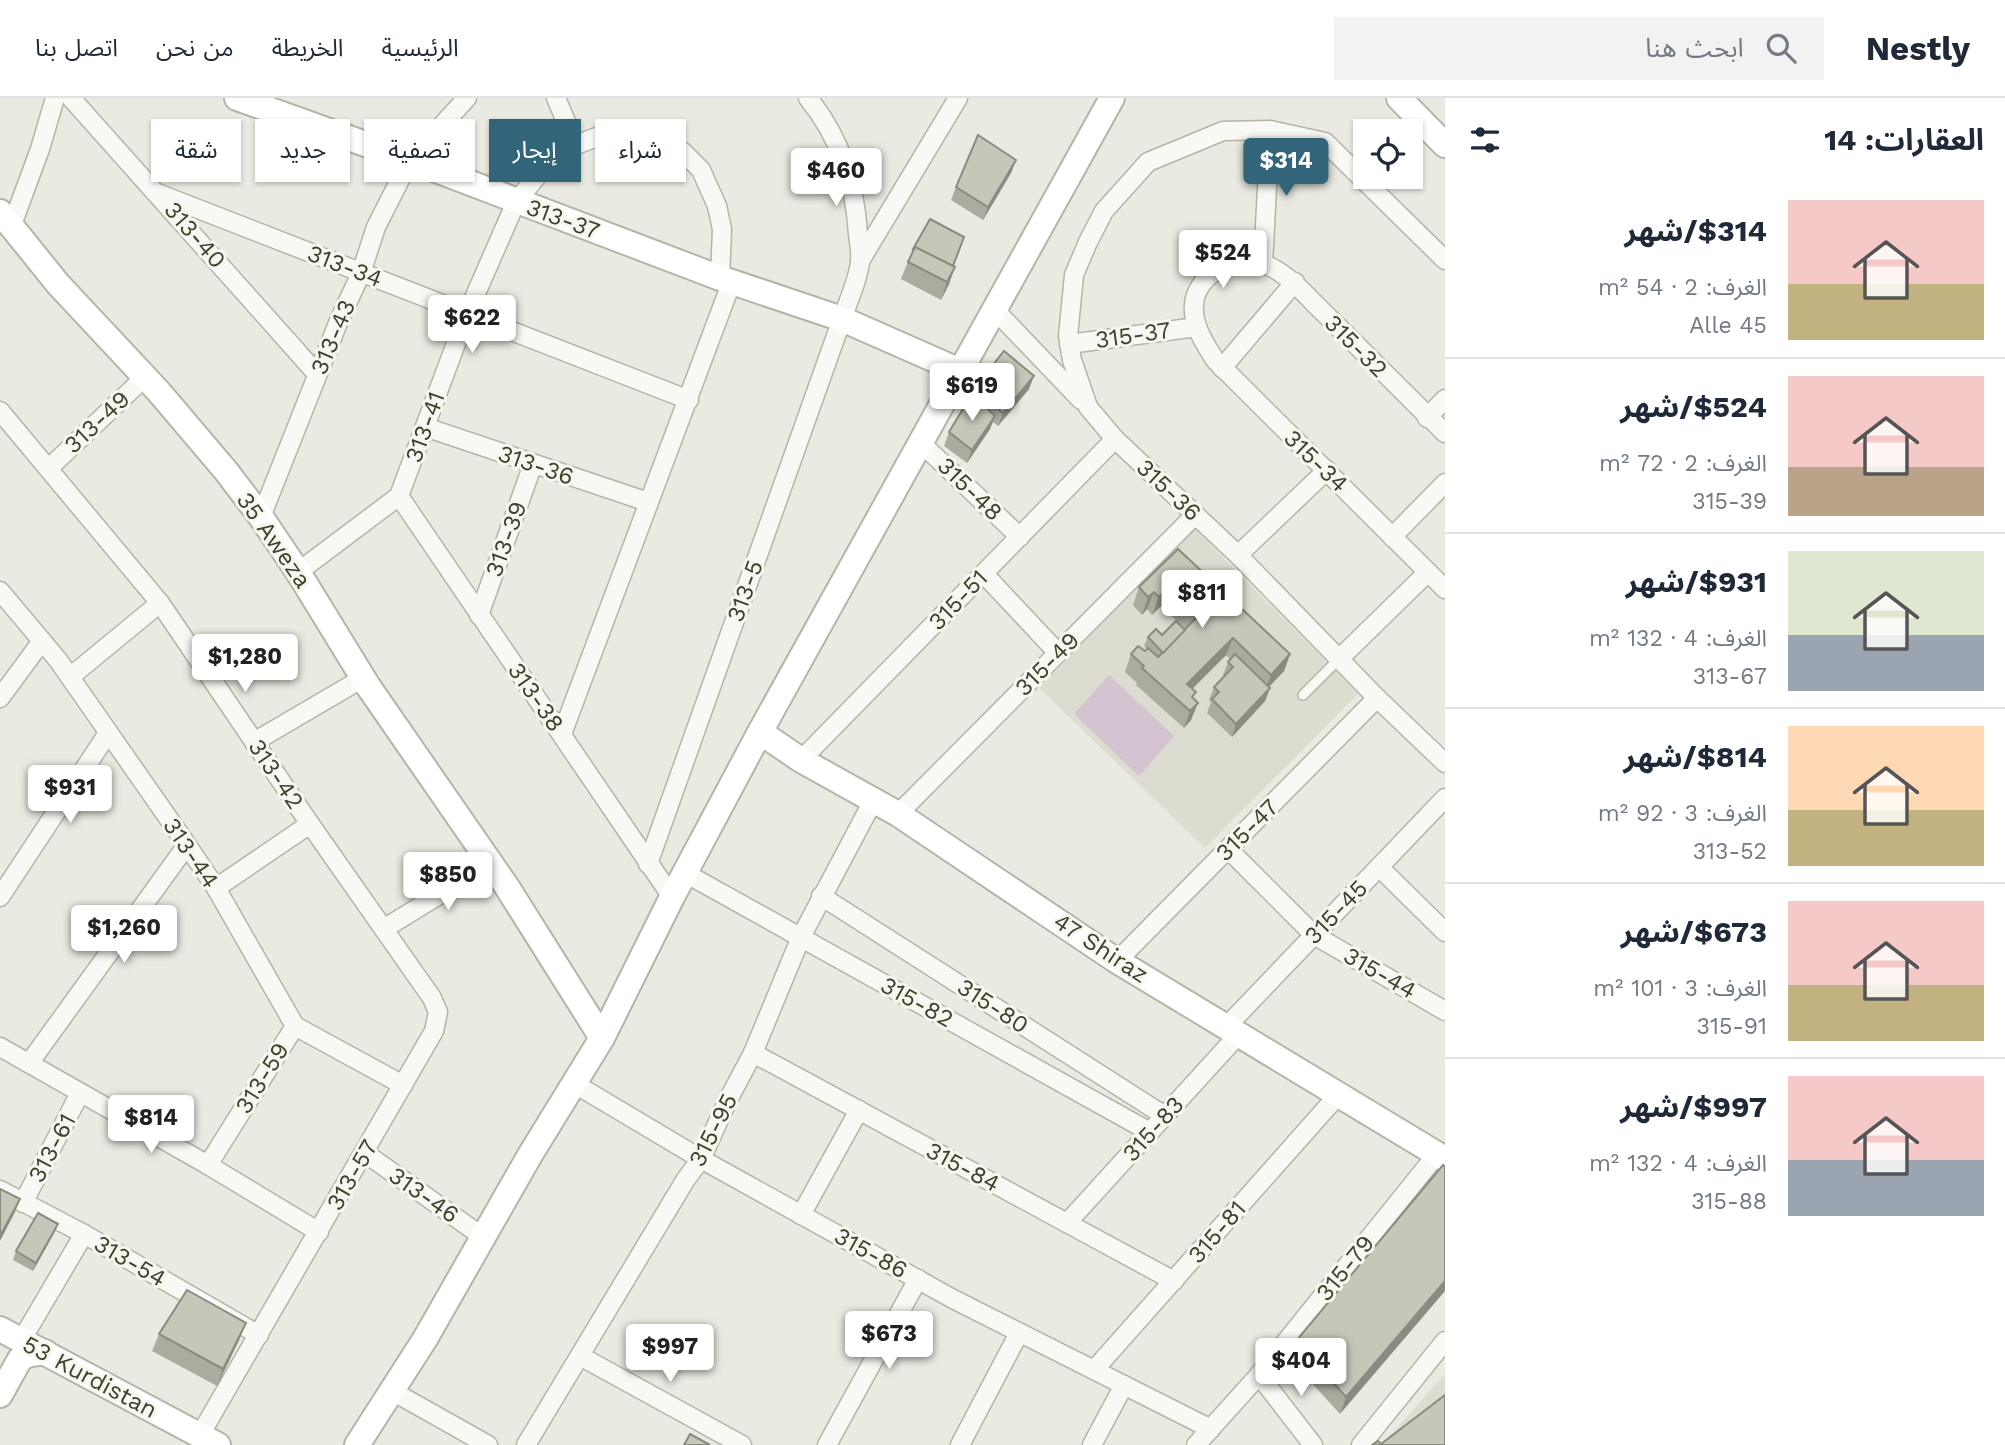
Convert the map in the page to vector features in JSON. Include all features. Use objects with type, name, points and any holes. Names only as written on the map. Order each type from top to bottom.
[{"type":"street","points":[[3,216],[40,149],[55,98]]},
{"type":"street","name":"313-40","points":[[71,98],[317,374]]},
{"type":"street","name":"313-37","points":[[237,98],[364,144]]},
{"type":"street","name":"313-43","points":[[448,119],[467,98]]},
{"type":"street","points":[[556,98],[565,119]]},
{"type":"street","points":[[808,98],[820,112],[839,147],[849,176],[855,199],[860,261]]},
{"type":"street","points":[[860,261],[958,98]]},
{"type":"street","points":[[357,1445],[392,1391],[602,1038],[672,897],[760,732],[1112,98]]},
{"type":"street","points":[[1399,98],[1445,145]]},
{"type":"street","points":[[1197,327],[1194,305],[1197,295],[1211,274],[1222,266],[1237,262],[1252,260],[1263,264],[1270,130],[1325,142],[1445,260]]},
{"type":"street","name":"315-36","points":[[1270,130],[1223,131],[1148,162],[1104,211],[1087,242],[1074,275],[1069,344],[1078,383],[1088,407],[1115,439],[1238,555],[1377,698],[1445,763]]},
{"type":"street","name":"313-41","points":[[581,143],[607,133],[636,134],[657,139],[682,151],[701,170],[718,206],[726,280]]},
{"type":"street","name":"313-43","points":[[261,517],[317,374],[361,273],[376,227],[399,182]]},
{"type":"street","name":"313-37","points":[[466,182],[726,280],[842,319],[961,371]]},
{"type":"street","name":"313-41","points":[[399,496],[467,314],[516,202],[532,182]]},
{"type":"street","name":"313-34","points":[[157,193],[689,400]]},
{"type":"street","name":"35 Aweza","points":[[3,216],[58,284],[145,377],[226,471],[261,517],[363,678],[491,863],[602,1038]]},
{"type":"street","name":"313-5","points":[[648,864],[842,319],[860,261]]},
{"type":"street","name":"315-32","points":[[1263,264],[1295,282],[1427,418],[1445,433]]},
{"type":"street","points":[[562,734],[689,400],[726,280]]},
{"type":"street","points":[[1222,368],[1295,282]]},
{"type":"street","points":[[994,309],[1088,407]]},
{"type":"street","name":"315-37","points":[[1069,344],[1197,327]]},
{"type":"street","name":"315-34","points":[[1197,327],[1222,368],[1252,400],[1327,470],[1445,589]]},
{"type":"street","name":"313-49","points":[[49,468],[145,377]]},
{"type":"street","points":[[1427,418],[1445,399]]},
{"type":"street","name":"313-42","points":[[0,411],[160,603],[310,824],[385,928],[432,998],[438,1012]]},
{"type":"street","name":"313-36","points":[[425,427],[648,502]]},
{"type":"street","name":"315-51","points":[[802,760],[1115,439]]},
{"type":"street","name":"315-48","points":[[920,442],[1020,537]]},
{"type":"street","name":"313-39","points":[[479,615],[533,464]]},
{"type":"street","points":[[1238,555],[1327,470]]},
{"type":"street","points":[[1392,537],[1445,483]]},
{"type":"street","points":[[298,572],[399,496]]},
{"type":"street","name":"313-38","points":[[399,496],[672,897]]},
{"type":"street","name":"315-49","points":[[898,814],[1195,515]]},
{"type":"street","points":[[1340,659],[1428,572]]},
{"type":"street","points":[[984,574],[1058,653]]},
{"type":"street","name":"313-44","points":[[0,591],[70,677],[187,845],[295,1026]]},
{"type":"street","points":[[70,677],[160,603]]},
{"type":"street","points":[[0,698],[42,641]]},
{"type":"street","points":[[254,742],[363,678]]},
{"type":"street","name":"315-47","points":[[1117,961],[1377,698]]},
{"type":"street","name":"47 Shiraz","points":[[760,732],[802,760],[898,814],[1117,961],[1441,1156]]},
{"type":"street","points":[[0,897],[108,733]]},
{"type":"street","name":"315-45","points":[[1233,1030],[1314,935],[1445,798]]},
{"type":"street","name":"315-95","points":[[526,1445],[701,1159],[753,1053],[801,937],[873,801]]},
{"type":"street","points":[[215,888],[310,824]]},
{"type":"street","points":[[30,1062],[187,845]]},
{"type":"street","name":"315-44","points":[[1228,849],[1314,935],[1445,1010]]},
{"type":"street","points":[[385,928],[491,863]]},
{"type":"street","points":[[1379,867],[1445,932]]},
{"type":"street","name":"315-82","points":[[685,873],[1150,1132]]},
{"type":"street","name":"315-80","points":[[821,896],[1165,1116]]},
{"type":"street","name":"313-57","points":[[209,1440],[259,1335],[434,1031],[438,1012]]},
{"type":"street","points":[[295,1026],[402,1085]]},
{"type":"street","name":"313-59","points":[[208,1165],[295,1026]]},
{"type":"street","name":"315-83","points":[[1067,1223],[1165,1116],[1233,1030]]},
{"type":"street","points":[[0,1047],[208,1165],[319,1232]]},
{"type":"street","name":"315-84","points":[[753,1053],[1174,1281]]},
{"type":"street","name":"315-86","points":[[575,1084],[701,1159],[918,1279],[1211,1429]]},
{"type":"street","name":"313-61","points":[[23,1203],[80,1093]]},
{"type":"street","name":"315-81","points":[[1094,1370],[1339,1094]]},
{"type":"street","points":[[801,1215],[859,1111]]},
{"type":"street","name":"313-46","points":[[365,1153],[483,1237]]},
{"type":"street","name":"315-79","points":[[1196,1445],[1259,1375],[1441,1156]]},
{"type":"street","name":"313-54","points":[[0,1190],[84,1234],[259,1335]]},
{"type":"street","points":[[0,1376],[11,1335],[84,1234]]},
{"type":"street","points":[[827,1445],[918,1279]]},
{"type":"street","points":[[960,1445],[1019,1333]]},
{"type":"street","name":"53 Kurdistan","points":[[11,1335],[209,1440]]},
{"type":"street","points":[[1361,1445],[1445,1341]]},
{"type":"street","points":[[0,1395],[20,1359],[45,1352]]},
{"type":"street","points":[[580,1356],[743,1445]]},
{"type":"street","points":[[1259,1375],[1313,1445]]},
{"type":"street","points":[[1092,1445],[1124,1385]]},
{"type":"street","points":[[392,1391],[488,1445]]},
{"type":"lane","points":[[1303,695],[1340,659]]},
{"type":"shaded area","points":[[1195,529],[1358,694],[1205,848],[1039,688]]},
{"type":"shaded area","points":[[1109,675],[1174,736],[1139,776],[1074,714]]},
{"type":"shaded area","points":[[1445,1374],[1445,1445],[1382,1445]]},
{"type":"building","points":[[978,135],[1016,160],[988,207],[956,187]]},
{"type":"building","points":[[930,219],[964,237],[953,266],[915,247],[913,249]]},
{"type":"building","points":[[915,247],[955,267],[947,282],[908,262]]},
{"type":"building","points":[[1004,351],[1034,376],[1003,413],[974,389]]},
{"type":"building","points":[[972,394],[995,416],[972,450],[949,432]]},
{"type":"building","points":[[1178,549],[1290,654],[1271,675],[1233,638],[1187,684],[1196,692],[1192,697],[1198,703],[1190,711],[1142,668],[1144,666],[1131,654],[1138,646],[1145,651],[1148,648],[1158,657],[1197,617],[1167,589],[1159,597],[1154,592],[1148,597],[1139,587]]},
{"type":"building","points":[[1176,621],[1185,630],[1163,653],[1148,637],[1156,629],[1162,635]]},
{"type":"building","points":[[1235,654],[1270,688],[1236,724],[1212,699],[1219,692],[1214,687],[1233,667],[1228,662]]},
{"type":"building","points":[[1443,1165],[1445,1281],[1346,1397],[1296,1341]]},
{"type":"building","points":[[0,1189],[20,1199],[0,1236]]},
{"type":"building","points":[[38,1213],[58,1224],[36,1263],[16,1251]]},
{"type":"building","points":[[187,1290],[246,1323],[223,1369],[159,1334]]},
{"type":"building","points":[[1445,1395],[1445,1445],[1372,1445],[1378,1441],[1381,1444]]},
{"type":"building","points":[[690,1434],[710,1445],[684,1445]]}]
